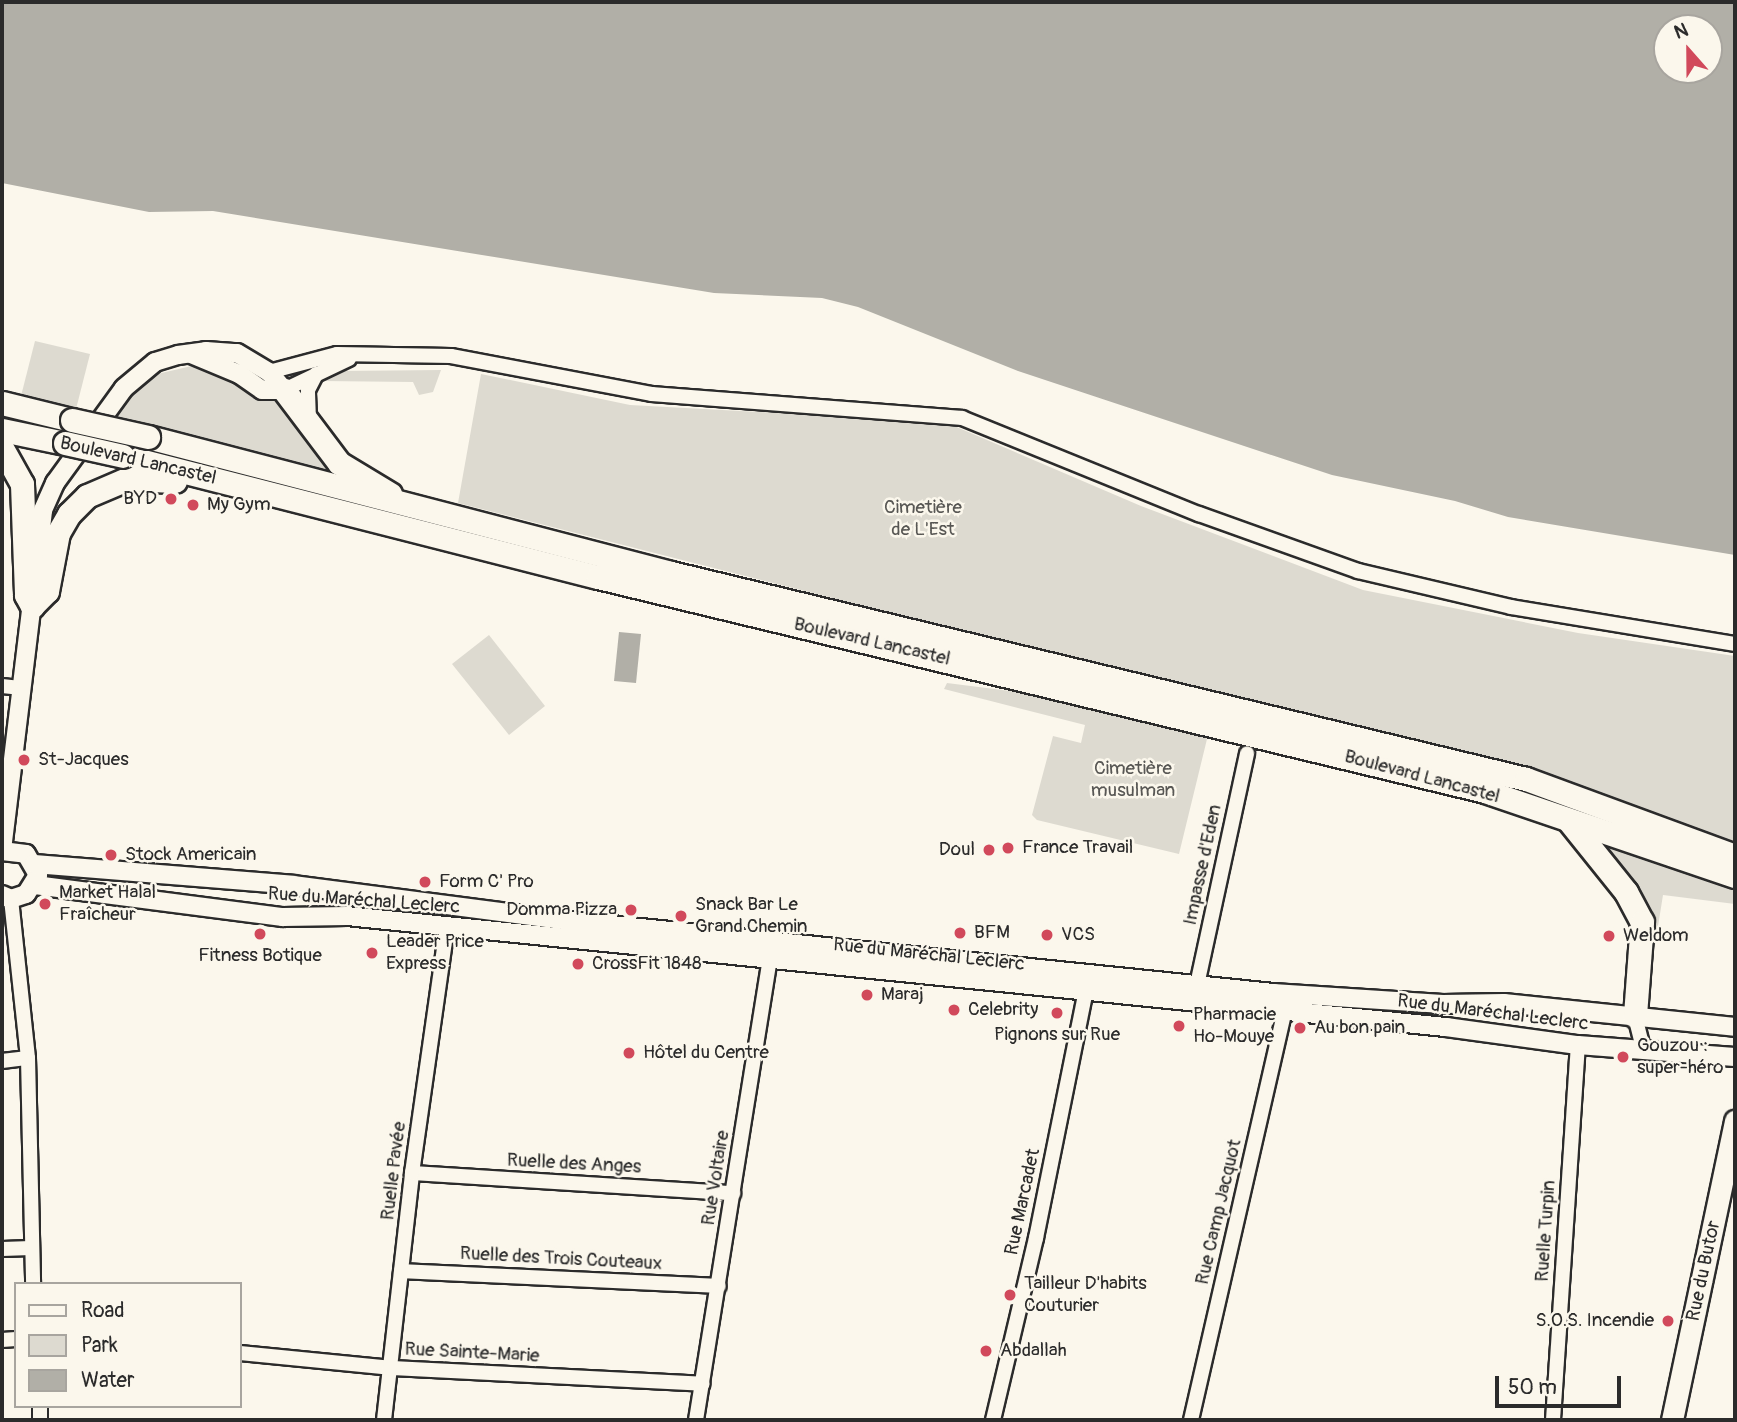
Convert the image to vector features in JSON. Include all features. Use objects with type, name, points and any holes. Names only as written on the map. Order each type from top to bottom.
[{"type":"main road","points":[[284,390],[339,463],[407,516]]},
{"type":"main road","points":[[2,403],[148,437],[407,516]]},
{"type":"main road","name":"Boulevard Lancastel","points":[[2,430],[697,580],[1527,779],[1733,869]]},
{"type":"main road","points":[[2,448],[22,484],[26,595],[32,606],[47,591],[58,533],[69,514],[106,485],[127,479],[166,478],[337,521],[407,516]]},
{"type":"main road","name":"Boulevard Lancastel","points":[[407,516],[598,578],[1421,775],[1733,869]]},
{"type":"main road","points":[[1567,819],[1626,892],[1642,922],[1635,1016]]},
{"type":"main road","name":"Rue du Butor","points":[[1672,1420],[1735,1121]]},
{"type":"street","points":[[2,851],[43,510],[55,483],[134,377],[155,362],[191,354],[237,353],[269,372],[284,390]]},
{"type":"street","points":[[191,354],[239,374],[262,390],[284,390],[318,371],[354,357]]},
{"type":"street","points":[[269,372],[337,354],[354,357],[450,356],[641,393],[962,418],[1199,514],[1358,571],[1511,607],[1735,644]]},
{"type":"street","points":[[309,422],[308,390],[318,371]]},
{"type":"street","points":[[2,686],[22,688]]},
{"type":"street","name":"Impasse d'Eden","points":[[1198,985],[1247,753]]},
{"type":"street","points":[[13,771],[15,828],[30,859],[35,885],[6,897],[28,1058],[33,1282]]},
{"type":"street","name":"Rue du Maréchal Leclerc","points":[[2,851],[30,859],[293,885],[333,894],[1086,991],[1578,1045],[1735,1057]]},
{"type":"street","name":"Rue du Maréchal Leclerc","points":[[35,885],[271,916],[326,915],[447,927],[1431,1004],[1504,1003],[1735,1027]]},
{"type":"street","name":"Ruelle Pavée","points":[[384,1420],[412,1173],[447,927]]},
{"type":"street","name":"Rue Voltaire","points":[[696,1420],[771,951]]},
{"type":"street","name":"Rue Marcadet","points":[[993,1420],[1036,1238],[1086,991]]},
{"type":"street","name":"Rue Camp Jacquot","points":[[1191,1420],[1284,1013]]},
{"type":"street","points":[[1635,1016],[1643,1049]]},
{"type":"street","name":"Ruelle Turpin","points":[[1553,1420],[1578,1045]]},
{"type":"street","points":[[2,1061],[28,1058]]},
{"type":"street","name":"Ruelle des Anges","points":[[412,1173],[733,1193]]},
{"type":"street","points":[[2,1249],[31,1248]]},
{"type":"street","name":"Ruelle des Trois Couteaux","points":[[401,1271],[719,1286]]},
{"type":"street","name":"Rue Sainte-Marie","points":[[242,1353],[392,1368],[703,1384]]},
{"type":"green space","points":[[35,341],[90,354],[76,409],[21,396]]},
{"type":"green space","points":[[196,365],[209,367],[271,400],[285,397],[343,477],[116,418],[132,396],[157,374]]},
{"type":"green space","points":[[441,370],[433,392],[419,395],[413,382],[322,381],[338,371]]},
{"type":"green space","name":"Cimetière de L'Est","points":[[481,374],[630,405],[945,422],[1141,506],[1363,590],[1578,633],[1735,656],[1735,848],[1439,751],[1440,746],[1309,719],[458,503]]},
{"type":"green space","points":[[489,635],[545,706],[509,735],[452,664]]},
{"type":"green space","name":"Cimetière musulman","points":[[947,683],[1072,699],[1208,735],[1179,854],[1037,820],[1032,815],[1053,736],[1081,743],[1085,725],[944,689]]},
{"type":"green space","points":[[1592,834],[1735,890],[1735,904],[1663,895],[1649,983],[1652,920]]},
{"type":"water","points":[[2,2],[1735,2],[1735,555],[1508,517],[1455,501],[1332,475],[1018,371],[858,307],[822,298],[714,293],[213,211],[149,212],[2,183]]},
{"type":"water","points":[[619,632],[641,634],[636,683],[614,681]]},
{"type":"place","name":"BYD","points":[[171,499]]},
{"type":"place","name":"My Gym","points":[[193,505]]},
{"type":"place","name":"St-Jacques","points":[[24,760]]},
{"type":"place","name":"France Travail","points":[[1008,848]]},
{"type":"place","name":"Doul","points":[[989,850]]},
{"type":"place","name":"Stock Americain","points":[[111,855]]},
{"type":"place","name":"Form C' Pro","points":[[425,882]]},
{"type":"place","name":"Market Halal Fraîcheur","points":[[45,904]]},
{"type":"place","name":"Domma Pizza","points":[[631,910]]},
{"type":"place","name":"Snack Bar Le Grand Chemin","points":[[681,916]]},
{"type":"place","name":"BFM","points":[[960,933]]},
{"type":"place","name":"Fitness Botique","points":[[260,934]]},
{"type":"place","name":"VCS","points":[[1047,935]]},
{"type":"place","name":"Weldom","points":[[1609,936]]},
{"type":"place","name":"Leader Price Express","points":[[372,953]]},
{"type":"place","name":"CrossFit 1848","points":[[578,964]]},
{"type":"place","name":"Maraj","points":[[867,995]]},
{"type":"place","name":"Celebrity","points":[[954,1010]]},
{"type":"place","name":"Pignons sur Rue","points":[[1057,1013]]},
{"type":"place","name":"Pharmacie Ho-Mouye","points":[[1179,1026]]},
{"type":"place","name":"Au bon pain","points":[[1300,1028]]},
{"type":"place","name":"Hôtel du Centre","points":[[629,1053]]},
{"type":"place","name":"Gouzou : super-héro","points":[[1623,1057]]},
{"type":"place","name":"Tailleur D'habits Couturier","points":[[1010,1295]]},
{"type":"place","name":"S.O.S. Incendie","points":[[1668,1321]]},
{"type":"place","name":"Abdallah","points":[[986,1351]]}]
